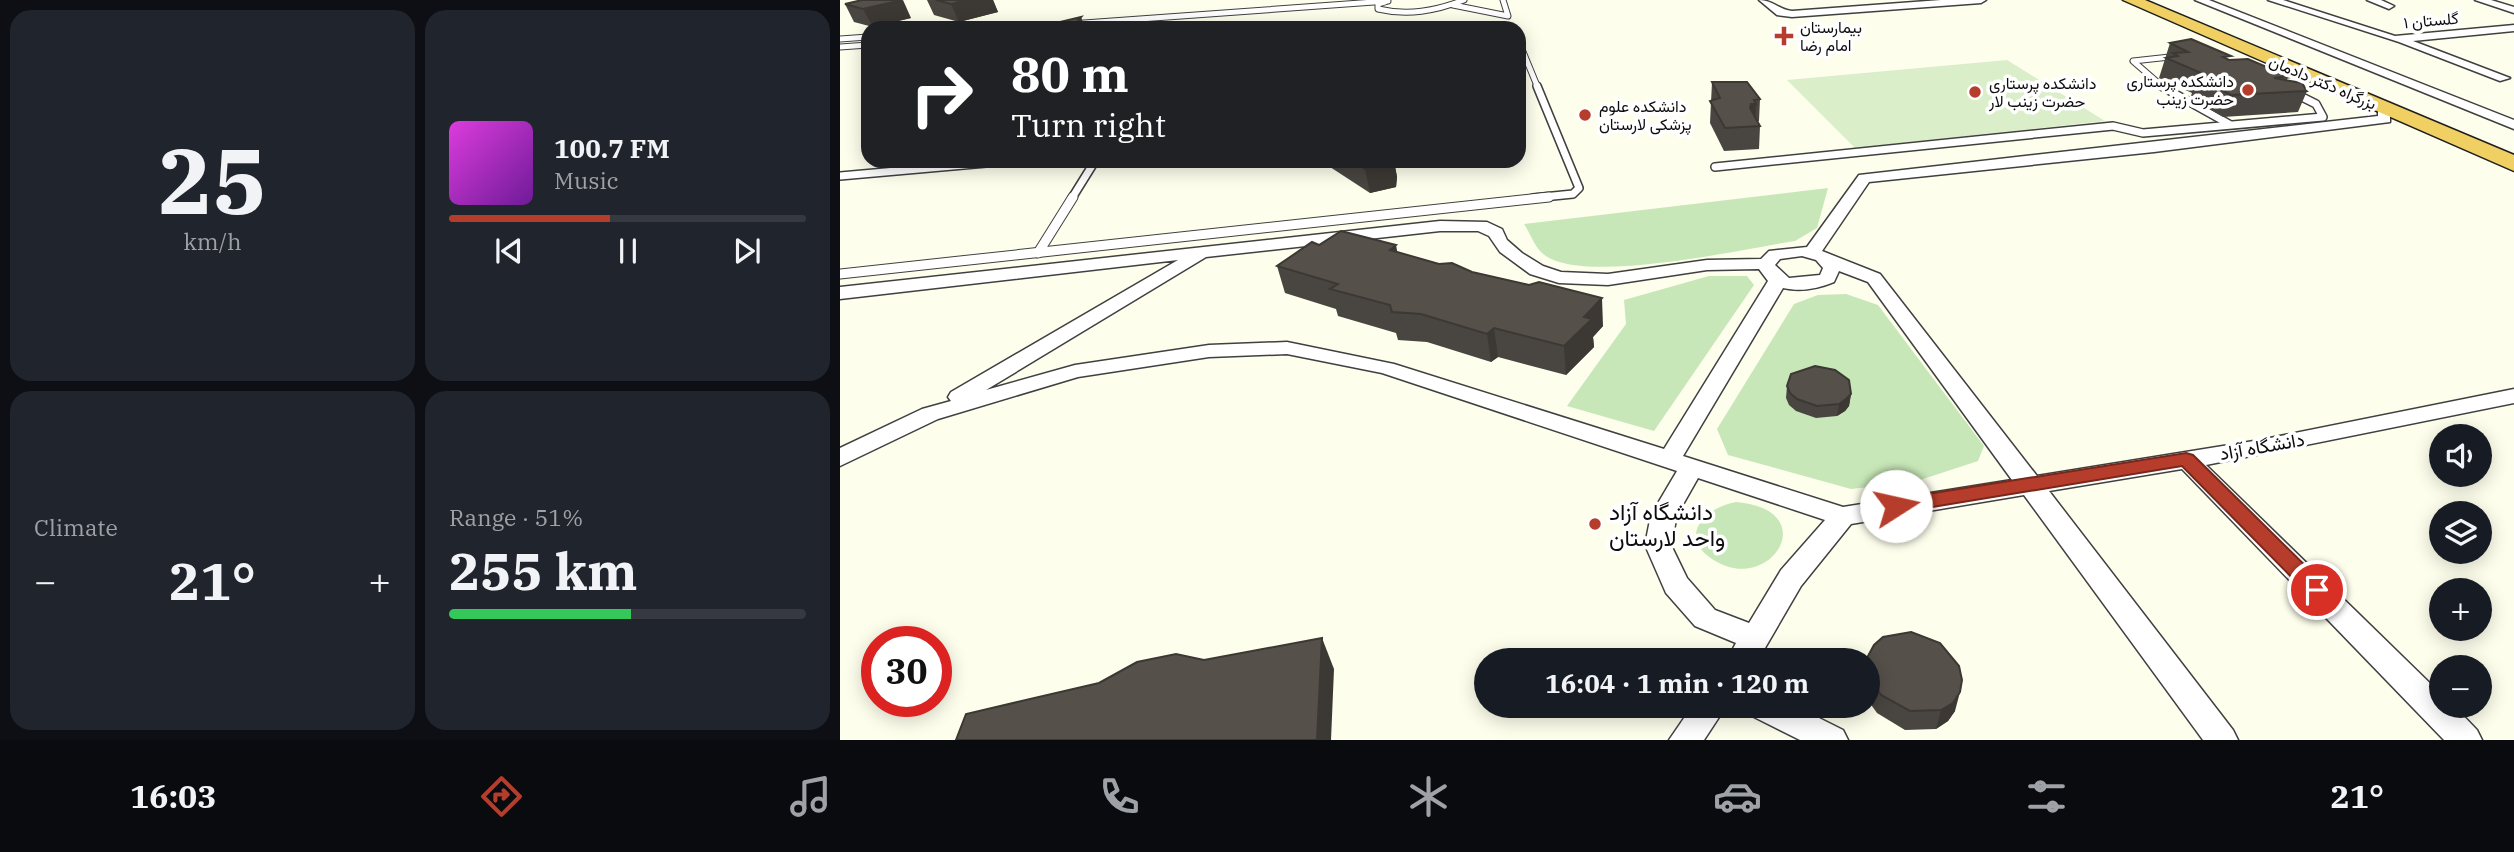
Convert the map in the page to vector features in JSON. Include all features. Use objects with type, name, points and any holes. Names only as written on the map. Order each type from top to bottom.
[{"type":"highway","name":"بزرگراه دکتر دادمان","points":[[2131,0],[2514,164]]},
{"type":"highway","name":"بزرگراه دکتر دادمان","points":[[2162,0],[2514,146]]},
{"type":"highway","points":[[2220,37],[2247,35]]},
{"type":"street","points":[[1764,0],[1781,13],[1792,14],[1979,0]]},
{"type":"street","points":[[2200,0],[2514,125]]},
{"type":"street","name":"گلستان ۱","points":[[2273,0],[2371,35],[2399,39],[2514,28]]},
{"type":"street","points":[[2372,0],[2389,6]]},
{"type":"street","points":[[2480,0],[2514,10]]},
{"type":"street","points":[[2399,39],[2504,78]]},
{"type":"street","points":[[1820,257],[1864,178],[2154,148],[2385,119],[2383,107]]},
{"type":"street","points":[[840,293],[1440,226],[1481,226],[1496,233],[1499,242],[1528,268],[1559,278],[1595,279],[1707,265],[1772,272],[1799,285],[1821,282],[1832,273],[1820,257]]},
{"type":"street","points":[[840,457],[930,414],[1205,252]]},
{"type":"street","points":[[1747,648],[1704,618],[1676,585],[1658,545],[1680,464],[1783,252],[1820,257],[1874,278],[2222,740]]},
{"type":"street","points":[[930,414],[1076,371],[1209,351],[1287,348],[1387,368],[1843,516],[1791,578],[1749,648]]},
{"type":"street","name":"دانشگاه آزاد","points":[[1843,516],[2030,483],[2260,448],[2514,396]]},
{"type":"street","points":[[2186,459],[2466,740]]},
{"type":"street","points":[[1685,740],[1702,718]]},
{"type":"street","points":[[1787,718],[1832,740]]},
{"type":"lane","points":[[1381,10],[1378,4],[1390,0]]},
{"type":"lane","points":[[1102,21],[1390,0]]},
{"type":"lane","points":[[1195,21],[1357,8],[1412,14],[1464,0]]},
{"type":"lane","points":[[1503,0],[1510,21]]},
{"type":"lane","points":[[1452,5],[1508,16]]},
{"type":"lane","points":[[840,39],[861,38]]},
{"type":"lane","points":[[840,47],[861,46]]},
{"type":"lane","points":[[2182,56],[2133,61],[2139,70],[2155,81],[2230,124]]},
{"type":"lane","points":[[840,274],[1573,194],[1579,188],[1526,59]]},
{"type":"lane","points":[[2274,83],[2264,78],[2304,74]]},
{"type":"lane","points":[[1715,167],[2113,127],[2143,133],[2323,117],[2316,104],[2285,89]]},
{"type":"lane","points":[[840,176],[930,168]]},
{"type":"lane","points":[[1038,253],[1091,168]]},
{"type":"green space","points":[[2007,60],[2105,121],[1855,148],[1787,80]]},
{"type":"green space","points":[[1828,188],[1817,228],[1795,241],[1663,263],[1589,266],[1560,262],[1541,252],[1524,224]]},
{"type":"green space","points":[[1709,276],[1747,276],[1754,285],[1654,431],[1567,406],[1626,324],[1624,300]]},
{"type":"green space","points":[[1846,294],[1878,305],[1984,446],[1978,461],[1914,482],[1851,489],[1728,455],[1717,429],[1794,304],[1818,295]]},
{"type":"green space","points":[[1736,502],[1764,509],[1779,520],[1783,535],[1778,549],[1767,561],[1750,568],[1730,567],[1708,556],[1696,538],[1697,529],[1708,515],[1726,504]]},
{"type":"building","points":[[862,0],[902,0],[863,9],[845,4]]},
{"type":"building","points":[[936,0],[967,0],[951,4]]},
{"type":"building","points":[[2191,39],[2231,56],[2223,57],[2229,60],[2248,59],[2288,76],[2274,78],[2302,83],[2307,91],[2231,95],[2197,77],[2208,76],[2166,58],[2178,56],[2173,53],[2188,52],[2170,43]]},
{"type":"building","points":[[1712,82],[1747,82],[1760,99],[1754,100],[1756,104],[1751,104],[1750,108],[1760,126],[1725,128],[1710,101],[1720,98]]},
{"type":"building","points":[[1341,231],[1396,245],[1390,250],[1439,264],[1452,263],[1472,272],[1529,285],[1539,282],[1602,298],[1584,317],[1592,319],[1564,346],[1494,328],[1487,334],[1421,314],[1392,312],[1390,305],[1330,289],[1338,284],[1277,266],[1312,242],[1319,245]]},
{"type":"building","points":[[1815,366],[1835,370],[1849,380],[1851,394],[1839,404],[1817,406],[1797,399],[1787,386],[1791,374]]},
{"type":"building","points":[[1911,632],[1940,643],[1959,666],[1962,680],[1960,692],[1953,703],[1941,710],[1910,711],[1881,695],[1880,648],[1872,648],[1883,637]]},
{"type":"building","points":[[1322,638],[1317,740],[956,740],[966,714],[1099,683],[1137,662],[1176,654],[1204,660]]},
{"type":"place","name":"بیمارستان امام رضا","points":[[1784,36]]},
{"type":"place","name":"دانشکده پرستاری حضرت زینب","points":[[2248,90]]},
{"type":"place","name":"دانشکده پرستاری حضرت زینب لار","points":[[1975,92]]},
{"type":"place","name":"دانشکده علوم پزشکی لارستان","points":[[1585,115]]},
{"type":"place","name":"دانشگاه آزاد واحد لارستان","points":[[1595,524]]},
{"type":"route","points":[[1896,506],[2186,459],[2317,590]]}]
